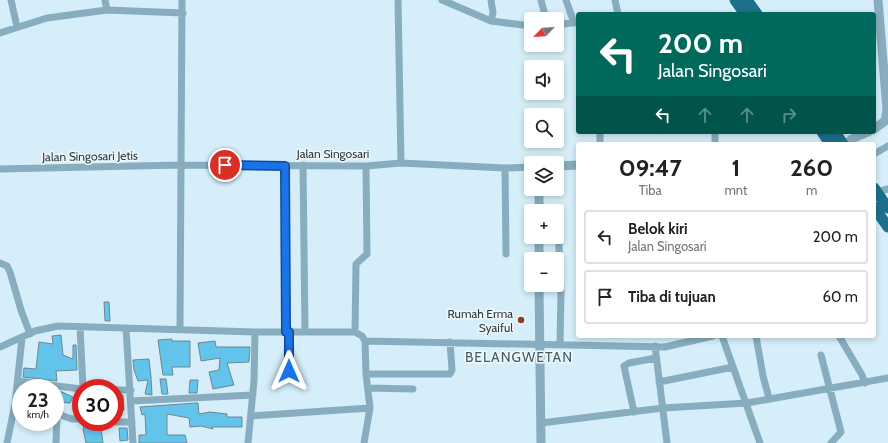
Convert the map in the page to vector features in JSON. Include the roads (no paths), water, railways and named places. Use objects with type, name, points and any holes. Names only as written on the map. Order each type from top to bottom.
[{"type":"highway","points":[[735,0],[744,12]]},
{"type":"highway","points":[[747,0],[756,12]]},
{"type":"highway","points":[[876,191],[888,208]]},
{"type":"highway","points":[[876,210],[888,227]]},
{"type":"street","points":[[11,0],[17,27]]},
{"type":"street","points":[[105,0],[107,10]]},
{"type":"street","points":[[180,329],[182,0]]},
{"type":"street","points":[[398,0],[401,163]]},
{"type":"street","points":[[442,0],[491,21],[524,25]]},
{"type":"street","points":[[491,0],[493,13],[491,21]]},
{"type":"street","points":[[541,0],[544,12]]},
{"type":"street","points":[[564,24],[576,22],[566,0]]},
{"type":"street","points":[[615,0],[618,12]]},
{"type":"street","points":[[876,128],[885,121],[887,110],[878,0]]},
{"type":"street","points":[[0,33],[47,18],[107,10],[183,12]]},
{"type":"street","points":[[847,142],[863,134]]},
{"type":"street","points":[[876,153],[888,146]]},
{"type":"street","name":"Jalan Singosari","points":[[180,165],[366,166],[401,163],[505,168],[524,167]]},
{"type":"street","name":"Jalan Singosari Jetis","points":[[0,169],[180,165]]},
{"type":"street","points":[[303,165],[305,332]]},
{"type":"street","points":[[564,166],[576,165]]},
{"type":"street","points":[[285,166],[287,332],[289,371]]},
{"type":"street","points":[[355,332],[356,264],[367,254],[366,166]]},
{"type":"street","points":[[505,168],[506,254]]},
{"type":"street","points":[[876,190],[888,189]]},
{"type":"street","points":[[559,244],[561,291],[560,344]]},
{"type":"street","points":[[0,263],[7,266],[10,272],[30,334]]},
{"type":"street","points":[[539,292],[541,443]]},
{"type":"street","points":[[0,347],[43,328],[58,326],[255,332],[355,332],[360,334],[365,341],[366,374],[370,408],[364,443]]},
{"type":"street","points":[[80,327],[82,379]]},
{"type":"street","points":[[126,328],[131,390],[133,443]]},
{"type":"street","points":[[248,443],[253,395],[255,332]]},
{"type":"street","points":[[18,379],[22,338]]},
{"type":"street","points":[[365,341],[539,345],[560,344],[607,347],[683,344],[706,338]]},
{"type":"street","points":[[723,338],[760,443]]},
{"type":"street","points":[[756,338],[763,376],[769,398]]},
{"type":"street","points":[[841,338],[855,361],[865,383]]},
{"type":"street","points":[[366,374],[450,374],[452,370],[450,342]]},
{"type":"street","points":[[655,346],[662,408],[668,443]]},
{"type":"street","points":[[821,355],[841,432],[839,437],[831,443]]},
{"type":"street","points":[[634,412],[624,366],[629,362],[656,358]]},
{"type":"street","points":[[659,382],[733,367]]},
{"type":"street","points":[[541,423],[662,408],[747,403],[888,378]]},
{"type":"street","points":[[368,388],[412,389]]},
{"type":"street","points":[[124,390],[131,390]]},
{"type":"street","points":[[131,401],[253,395]]},
{"type":"street","points":[[251,416],[370,408]]},
{"type":"street","points":[[124,422],[132,422]]},
{"type":"street","points":[[7,443],[12,426]]},
{"type":"street","points":[[56,431],[56,443]]},
{"type":"place","name":"Rumah Erma Syaiful","points":[[521,320]]},
{"type":"district","name":"BELANGWETAN","points":[[519,357]]}]
